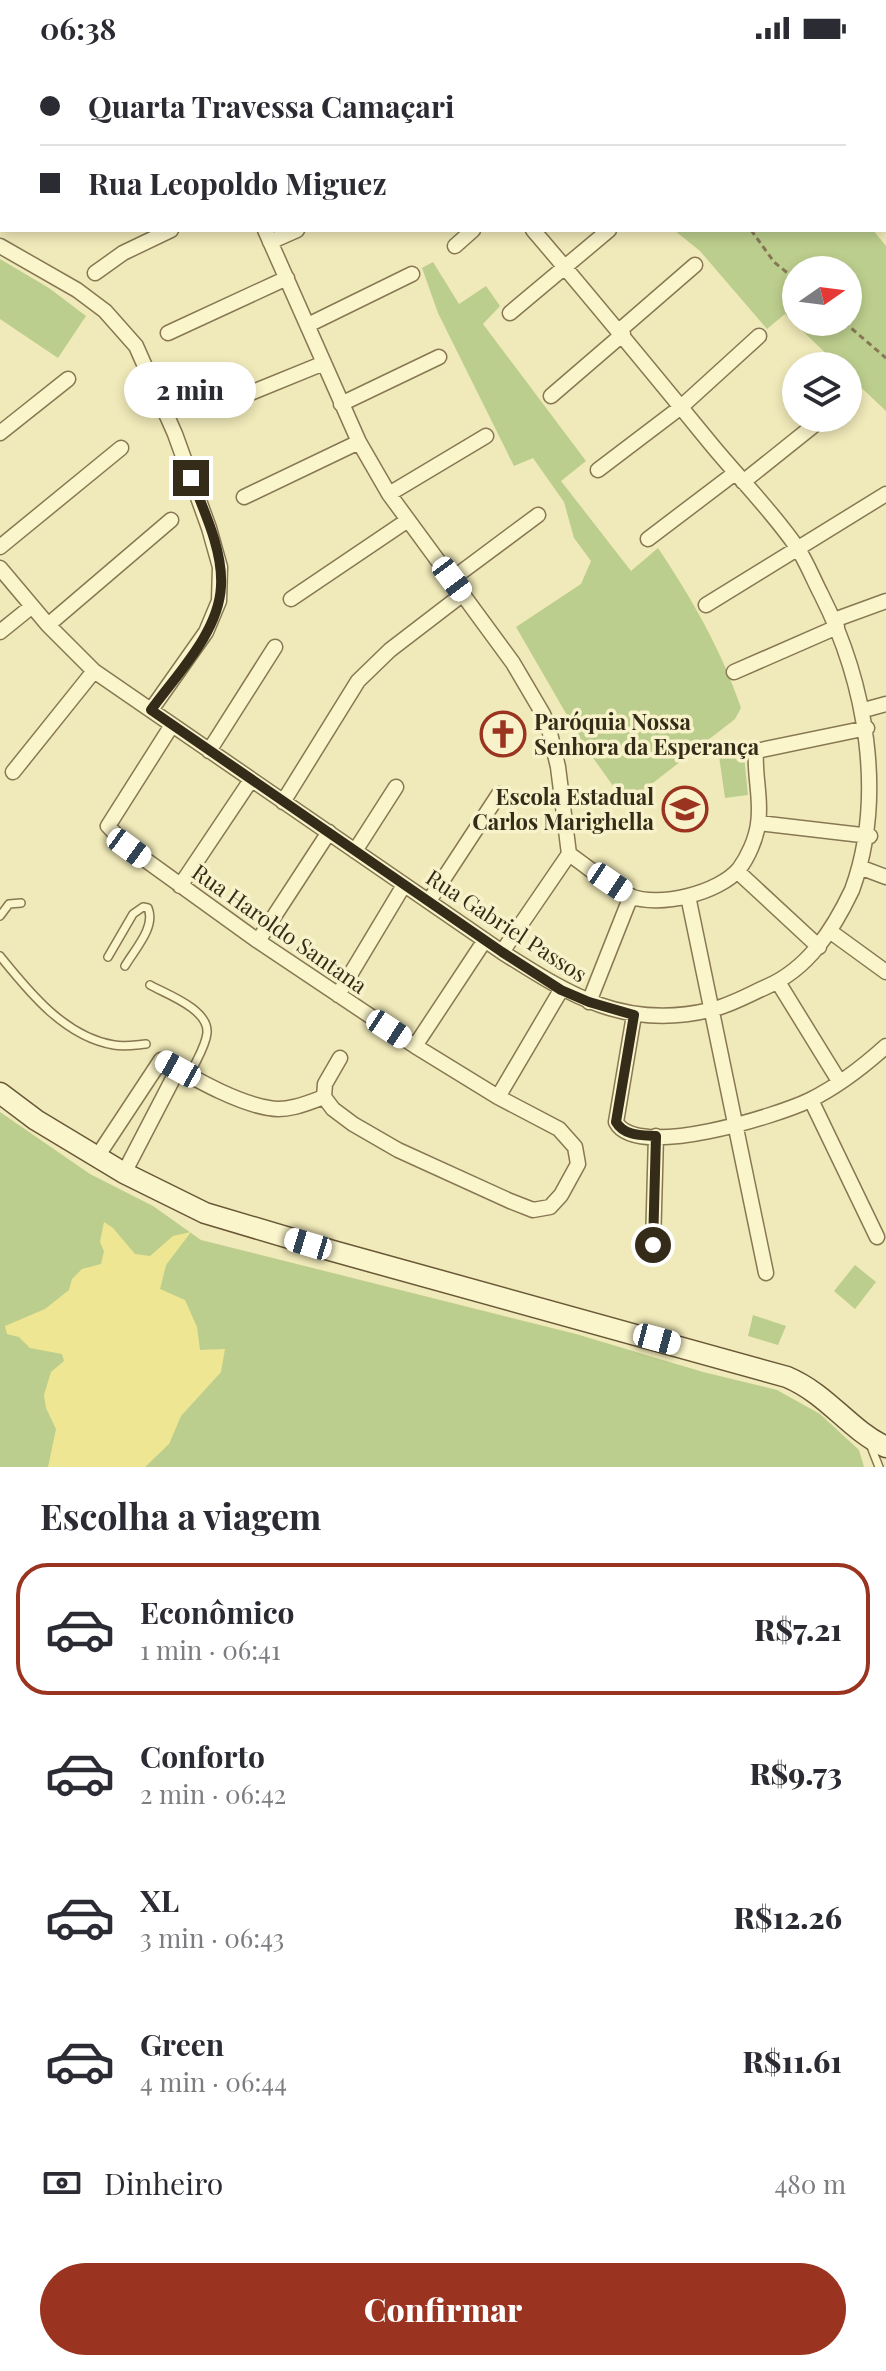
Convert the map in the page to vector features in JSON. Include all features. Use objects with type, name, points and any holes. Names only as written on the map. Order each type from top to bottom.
[{"type":"street","points":[[95,273],[108,261],[167,232]]},
{"type":"street","points":[[287,232],[267,236],[359,442],[389,494],[513,663],[549,729],[558,767],[569,854],[502,952]]},
{"type":"street","points":[[455,246],[471,232]]},
{"type":"street","name":"Rua Gabriel Passos","points":[[0,568],[31,607],[94,671],[561,990],[634,1015],[665,1016],[712,1010],[778,982],[819,947],[831,932],[862,868],[881,795],[864,710],[836,623],[797,547],[535,232]]},
{"type":"street","points":[[510,313],[607,232]]},
{"type":"street","points":[[0,246],[96,304],[110,315],[136,346],[175,434],[213,538],[221,585],[214,617],[151,710]]},
{"type":"street","points":[[551,396],[695,265]]},
{"type":"street","points":[[308,325],[412,274]]},
{"type":"street","points":[[168,333],[287,278]]},
{"type":"street","points":[[598,470],[681,407],[759,336]]},
{"type":"street","points":[[341,404],[439,357]]},
{"type":"street","points":[[216,407],[324,363]]},
{"type":"street","points":[[0,433],[68,379]]},
{"type":"street","points":[[648,539],[803,432]]},
{"type":"street","points":[[389,494],[486,436]]},
{"type":"street","points":[[244,497],[359,442]]},
{"type":"street","points":[[0,547],[121,448]]},
{"type":"street","points":[[706,605],[886,494]]},
{"type":"street","points":[[452,579],[538,515]]},
{"type":"street","points":[[48,625],[171,520]]},
{"type":"street","points":[[291,599],[408,520]]},
{"type":"street","points":[[283,802],[358,681],[390,650],[463,594]]},
{"type":"street","points":[[734,672],[886,601]]},
{"type":"street","points":[[0,632],[31,607]]},
{"type":"street","points":[[209,751],[275,647]]},
{"type":"street","points":[[13,772],[94,671]]},
{"type":"street","points":[[864,710],[886,704]]},
{"type":"street","name":"Rua Haroldo Santana","points":[[172,725],[108,826],[129,848],[180,886],[338,995],[498,1097],[559,1129],[575,1147],[578,1164],[556,1202],[546,1209],[533,1210],[384,1143],[333,1109],[324,1097]]},
{"type":"street","points":[[569,854],[631,896],[663,900],[688,896],[721,883],[737,871],[748,854],[759,823],[756,751],[867,728]]},
{"type":"street","points":[[180,886],[251,780]]},
{"type":"street","points":[[355,851],[396,787]]},
{"type":"street","points":[[429,901],[499,794]]},
{"type":"street","points":[[759,823],[870,836]]},
{"type":"street","points":[[258,941],[329,832]]},
{"type":"street","points":[[862,868],[886,877]]},
{"type":"street","points":[[737,871],[819,947]]},
{"type":"street","points":[[338,995],[404,885]]},
{"type":"street","points":[[589,1002],[631,896]]},
{"type":"street","points":[[688,896],[766,1273]]},
{"type":"street","points":[[831,932],[886,972]]},
{"type":"street","points":[[415,1046],[485,940]]},
{"type":"street","points":[[778,982],[839,1081]]},
{"type":"street","points":[[498,1097],[561,990]]},
{"type":"street","points":[[634,1015],[616,1122],[623,1130],[656,1136],[695,1134],[735,1127],[811,1100],[885,1049]]},
{"type":"street","points":[[97,1157],[161,1060],[237,1097],[270,1109],[324,1097],[325,1084],[340,1058]]},
{"type":"street","points":[[124,1173],[151,1120],[184,1072]]},
{"type":"street","points":[[0,1093],[36,1120],[124,1173],[205,1213],[787,1377],[824,1397],[866,1435],[886,1447]]},
{"type":"street","points":[[811,1100],[877,1237]]},
{"type":"street","points":[[131,1107],[151,1120]]},
{"type":"street","points":[[653,1245],[656,1136]]},
{"type":"lane","points":[[0,916],[9,904],[21,903]]},
{"type":"lane","points":[[108,957],[133,914],[143,907],[148,908],[151,919],[149,927],[125,966]]},
{"type":"lane","points":[[0,956],[36,998],[79,1033],[98,1042],[118,1046],[146,1044]]},
{"type":"lane","points":[[150,985],[194,1010],[205,1021],[207,1035],[184,1072]]},
{"type":"lane","points":[[866,1435],[879,1467]]},
{"type":"path","points":[[752,232],[782,269]]},
{"type":"path","points":[[860,336],[886,358]]},
{"type":"green space","points":[[676,232],[875,232],[886,246],[886,411],[862,388],[862,352],[824,352],[808,336],[862,336],[862,256],[782,256],[782,316],[767,329],[700,251]]},
{"type":"green space","points":[[0,259],[49,288],[86,316],[58,358],[0,319]]},
{"type":"green space","points":[[433,262],[459,304],[486,286],[500,306],[483,324],[586,461],[561,481],[631,571],[658,548],[705,625],[741,708],[735,719],[626,804],[586,748],[516,627],[581,584],[591,561],[574,538],[564,502],[533,458],[514,466],[438,313],[422,268]]},
{"type":"green space","points":[[743,746],[748,795],[725,798],[718,749]]},
{"type":"green space","points":[[0,1112],[90,1174],[153,1206],[201,1240],[576,1334],[703,1372],[777,1390],[820,1414],[859,1450],[864,1467],[0,1467]]},
{"type":"green space","points":[[855,1265],[876,1282],[855,1309],[834,1291]]},
{"type":"green space","points":[[753,1315],[786,1326],[778,1345],[748,1336]]},
{"type":"sand","points":[[104,1222],[135,1254],[150,1256],[173,1236],[191,1232],[166,1265],[160,1289],[185,1300],[197,1327],[200,1350],[225,1349],[221,1372],[181,1416],[169,1444],[145,1467],[48,1467],[56,1429],[46,1408],[44,1395],[51,1372],[64,1361],[62,1354],[30,1348],[19,1337],[7,1334],[5,1326],[45,1309],[69,1290],[72,1279],[82,1269],[101,1264],[104,1251],[100,1242]]},
{"type":"place","name":"Paróquia Nossa Senhora da Esperança","points":[[503,734]]},
{"type":"place","name":"Escola Estadual Carlos Marighella","points":[[685,809]]},
{"type":"route","points":[[191,478],[216,548],[220,567],[219,601],[206,632],[151,710],[561,990],[634,1015],[616,1122],[619,1128],[631,1134],[656,1136],[653,1245]]}]
